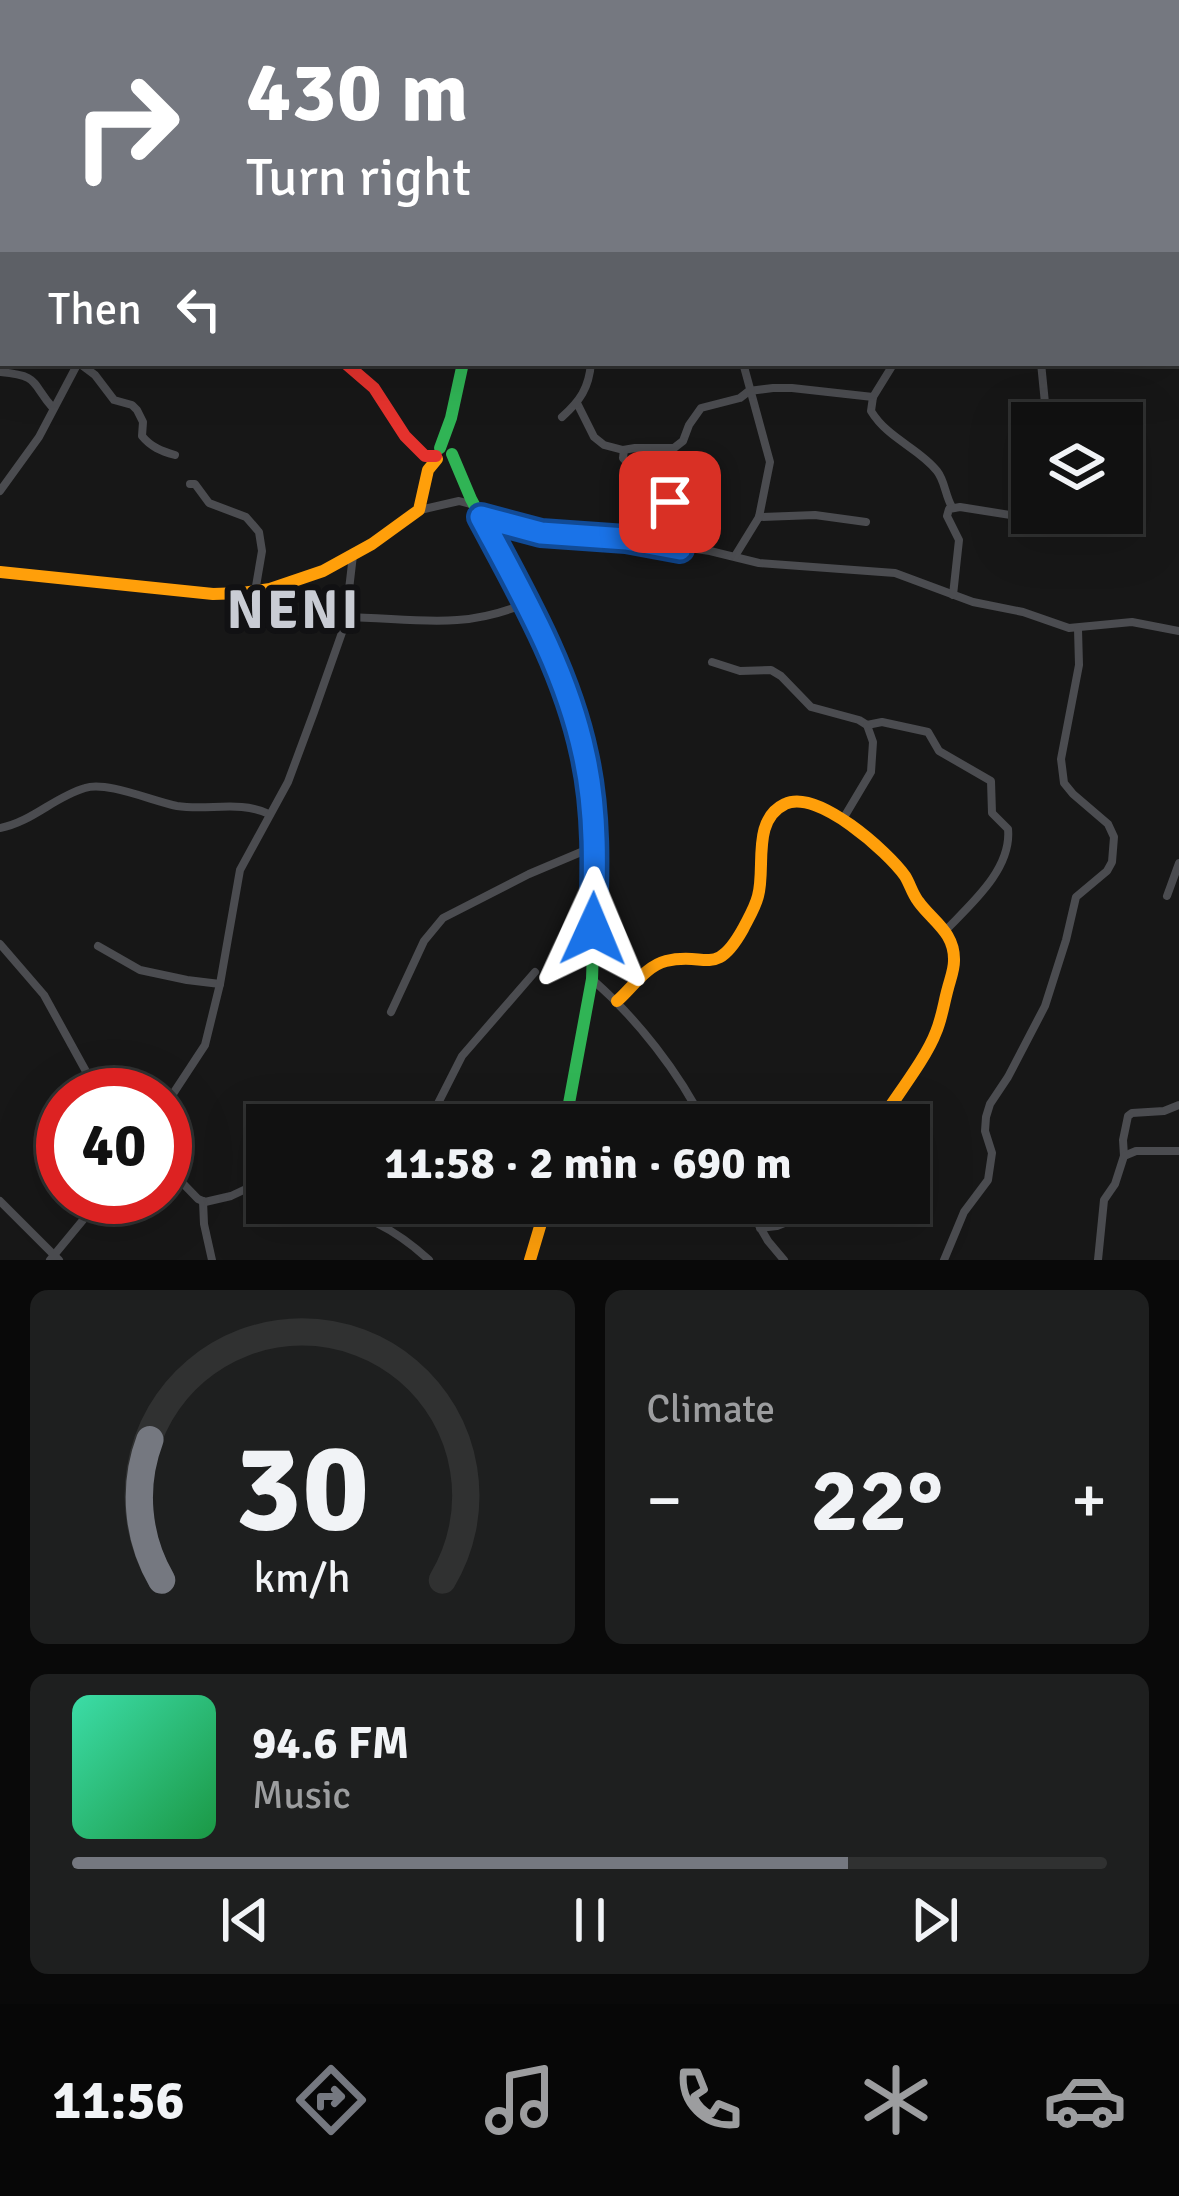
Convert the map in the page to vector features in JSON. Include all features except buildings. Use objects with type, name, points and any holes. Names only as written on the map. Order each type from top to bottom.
[{"type":"street","points":[[0,491],[39,437],[77,366]]},
{"type":"street","points":[[82,366],[114,400],[137,410],[146,441],[158,451],[175,455]]},
{"type":"street","points":[[347,366],[382,397],[410,443],[425,456],[443,455]]},
{"type":"street","points":[[419,510],[428,470],[443,455],[463,366]]},
{"type":"street","points":[[562,417],[577,404],[589,383],[591,366]]},
{"type":"street","points":[[735,556],[759,517],[769,454],[743,366]]},
{"type":"street","points":[[892,366],[873,397],[872,411],[934,467],[952,507]]},
{"type":"street","points":[[1041,366],[1045,402]]},
{"type":"street","points":[[0,372],[37,383],[53,408]]},
{"type":"street","points":[[577,404],[594,436],[604,445],[624,450],[674,448],[683,441],[696,411],[749,392],[792,388],[873,397]]},
{"type":"street","points":[[624,450],[626,463],[674,508],[665,530],[682,538],[680,549]]},
{"type":"street","points":[[443,455],[459,473],[538,624],[580,738],[590,783],[592,979],[569,1104]]},
{"type":"street","points":[[190,484],[201,489],[208,503],[245,518],[259,532],[262,551],[255,593]]},
{"type":"street","points":[[0,572],[236,596],[305,579],[353,555],[419,510],[459,501],[541,533],[626,539],[759,563],[895,573],[953,595],[1078,628],[1132,622],[1179,631]]},
{"type":"street","points":[[952,507],[1011,515]]},
{"type":"street","points":[[952,507],[947,515],[959,540],[953,595]]},
{"type":"street","points":[[759,517],[815,515],[866,522]]},
{"type":"street","points":[[190,1068],[205,1045],[240,870],[288,782],[345,616],[353,555]]},
{"type":"street","points":[[345,616],[466,622],[526,603]]},
{"type":"street","points":[[944,1260],[964,1212],[988,1180],[992,1154],[986,1117],[1045,1006],[1076,897],[1107,871],[1114,849],[1108,824],[1073,794],[1062,774],[1079,664],[1078,628]]},
{"type":"street","points":[[712,662],[740,671],[771,670],[811,706],[867,725],[873,742],[871,772],[843,820]]},
{"type":"street","points":[[867,725],[882,722],[928,732],[939,751],[988,778],[993,786],[992,813],[1010,834],[1005,852],[989,881],[946,931]]},
{"type":"street","points":[[0,829],[15,826],[88,786],[195,808],[246,806],[269,814]]},
{"type":"street","points":[[617,1001],[664,962],[710,961],[729,951],[758,895],[758,864],[770,820],[789,801],[806,802],[843,820],[899,871],[950,938],[954,962],[940,1024],[892,1104]]},
{"type":"street","points":[[391,1012],[424,941],[443,918],[594,846]]},
{"type":"street","points":[[1168,896],[1179,863]]},
{"type":"street","points":[[0,944],[44,995],[84,1068]]},
{"type":"street","points":[[98,946],[140,970],[220,984]]},
{"type":"street","points":[[438,1104],[462,1056],[536,972]]},
{"type":"street","points":[[592,979],[617,1001],[692,1104]]},
{"type":"street","points":[[1098,1260],[1105,1195],[1115,1184],[1124,1156],[1128,1116],[1179,1105]]},
{"type":"street","points":[[1124,1156],[1136,1151],[1179,1151]]},
{"type":"street","points":[[192,1194],[203,1202],[246,1189]]},
{"type":"street","points":[[0,1201],[54,1258],[81,1224]]},
{"type":"street","points":[[203,1202],[212,1260]]},
{"type":"street","points":[[382,1224],[429,1260]]},
{"type":"street","points":[[530,1260],[539,1224]]},
{"type":"street","points":[[758,1224],[784,1260]]},
{"type":"street","points":[[760,1228],[782,1224]]},
{"type":"traffic: fast","points":[[440,448],[462,366]]},
{"type":"traffic: fast","points":[[452,454],[538,624],[577,725],[590,783],[595,891],[592,979],[569,1104]]},
{"type":"traffic: slow","points":[[0,572],[213,594],[270,589],[323,571],[419,510],[428,470],[437,459]]},
{"type":"traffic: slow","points":[[617,1001],[659,964],[725,954],[757,900],[764,833],[774,811],[785,804],[815,805],[851,825],[896,865],[947,935],[953,951],[953,971],[936,1032],[892,1104]]},
{"type":"traffic: slow","points":[[530,1260],[541,1224]]},
{"type":"traffic: jam","points":[[348,366],[374,388],[405,436],[425,456],[436,456]]},
{"type":"district","name":"NENI","points":[[294,610]]},
{"type":"route","points":[[593,929],[594,827],[577,725],[538,624],[481,517],[541,533],[626,539],[680,549],[682,538],[665,530],[675,510],[670,502]]}]
